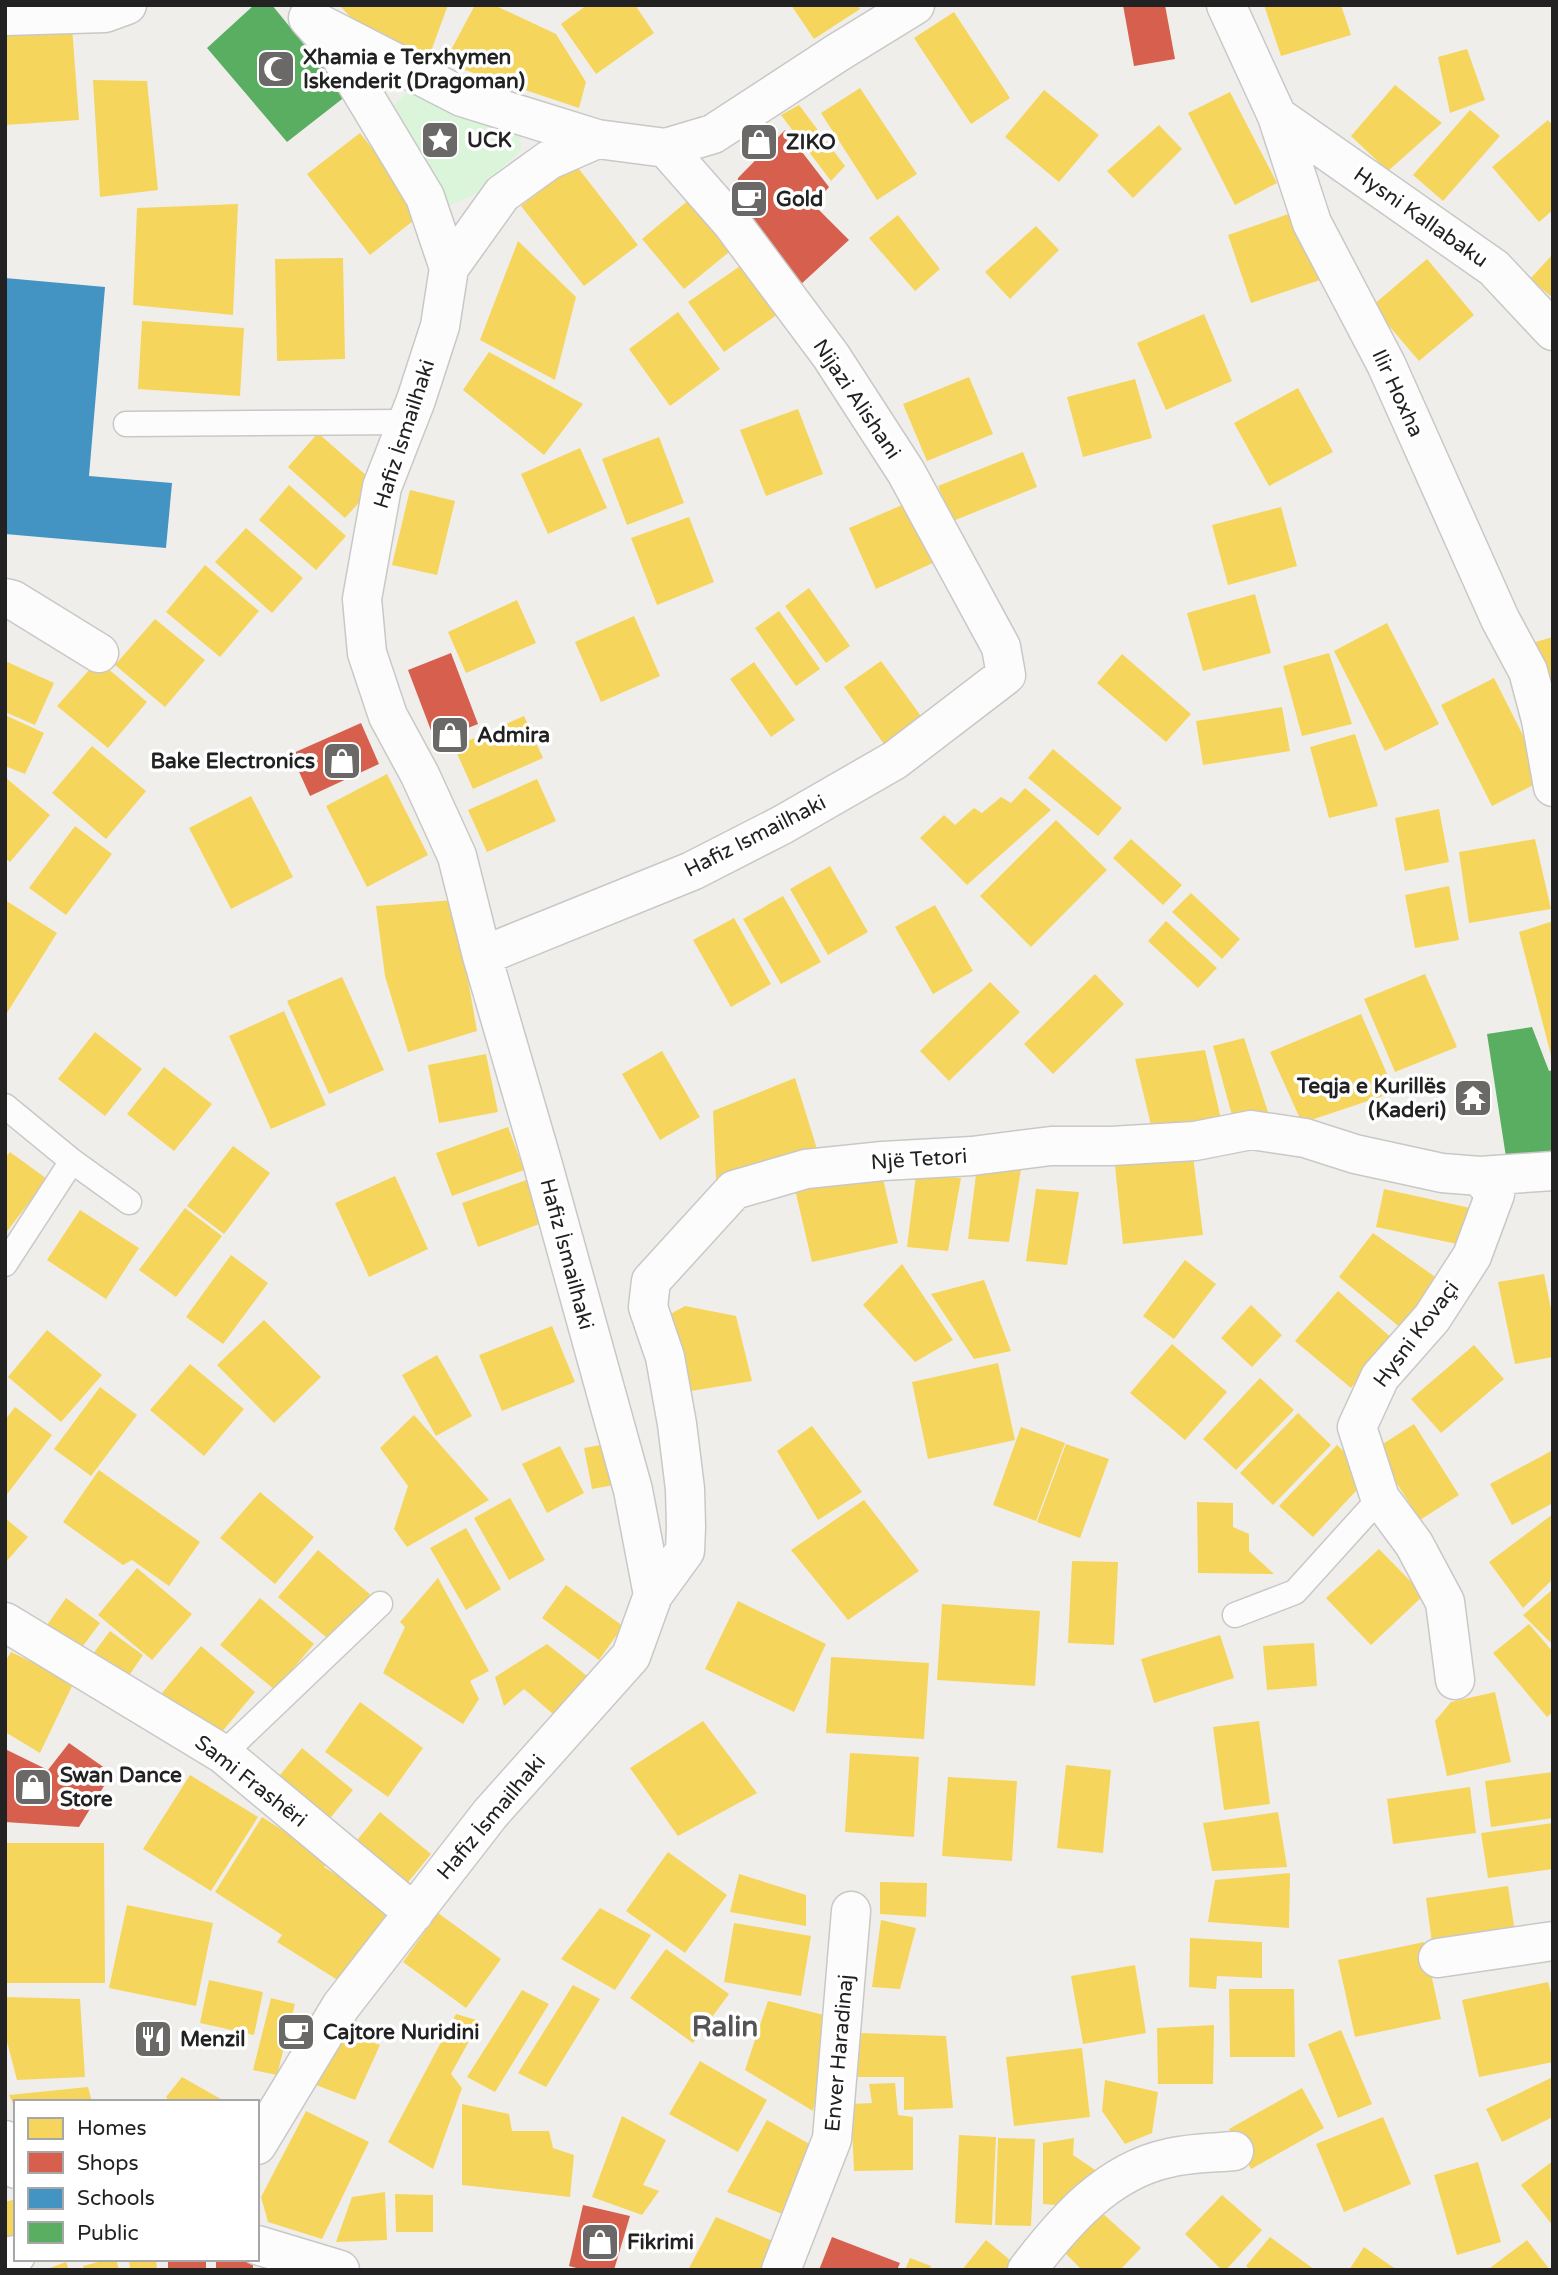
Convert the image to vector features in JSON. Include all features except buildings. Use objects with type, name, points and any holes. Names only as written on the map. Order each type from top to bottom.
[{"type":"street","points":[[5,16],[105,13],[127,5]]},
{"type":"street","points":[[303,12],[462,97],[597,139],[666,148],[713,134],[915,5]]},
{"type":"street","name":"Ilir Hoxha","points":[[1226,5],[1277,116],[1312,223],[1386,364],[1500,620],[1528,671],[1541,720],[1553,787]]},
{"type":"street","name":"Hafiz İsmai̇lhaki","points":[[303,12],[335,49],[425,197],[449,268]]},
{"type":"street","name":"Hysni Kallabaku","points":[[1277,116],[1494,268],[1553,331]]},
{"type":"street","name":"Hafiz İsmai̇lhaki","points":[[259,2142],[341,2006],[490,1814],[631,1656],[653,1595],[633,1490],[482,956],[457,856],[420,775],[388,716],[366,653],[362,599],[382,487],[440,326],[449,268],[502,194],[550,160],[597,139]]},
{"type":"street","name":"Nijazi Alishani","points":[[666,148],[731,222],[831,356],[906,472],[1001,647],[1006,675]]},
{"type":"street","points":[[5,598],[13,600],[99,653]]},
{"type":"street","name":"Hafiz Ismailhaki","points":[[482,956],[692,871],[782,825],[895,760],[1006,675]]},
{"type":"street","name":"Një Tetori","points":[[653,1595],[685,1551],[686,1527],[685,1489],[677,1424],[665,1357],[648,1307],[651,1280],[734,1190],[806,1169],[972,1156],[1051,1146],[1195,1141],[1251,1130],[1305,1138],[1355,1154],[1412,1167],[1480,1176],[1553,1171]]},
{"type":"street","name":"Hysni Kovaçi","points":[[1455,1680],[1445,1602],[1414,1544],[1380,1498],[1357,1427],[1380,1377],[1432,1318],[1472,1256],[1495,1194],[1480,1176]]},
{"type":"street","name":"Sami Frashëri","points":[[5,1622],[223,1754],[414,1913]]},
{"type":"street","name":"Enver Haradinaj","points":[[781,2270],[832,2139],[851,1912]]},
{"type":"street","points":[[1438,1958],[1553,1941]]},
{"type":"street","points":[[5,2140],[14,2164]]},
{"type":"street","points":[[1027,2270],[1051,2239],[1102,2188],[1125,2174],[1170,2158],[1234,2151]]},
{"type":"street","points":[[262,2250],[340,2270]]},
{"type":"lane","points":[[126,424],[407,422]]},
{"type":"lane","points":[[5,1106],[72,1161],[129,1202]]},
{"type":"lane","points":[[5,1264],[72,1161]]},
{"type":"lane","points":[[1235,1615],[1295,1592],[1380,1498]]},
{"type":"lane","points":[[223,1754],[380,1605]]},
{"type":"green space","points":[[407,93],[520,128],[521,150],[475,194],[437,211],[386,112]]},
{"type":"place","name":"Xhamia e Terxhymen Iskenderit (Dragoman)","points":[[276,69]]},
{"type":"place","name":"UCK","points":[[440,140]]},
{"type":"place","name":"ZIKO","points":[[759,142]]},
{"type":"place","name":"Gold","points":[[749,199]]},
{"type":"place","name":"Admira","points":[[450,735]]},
{"type":"place","name":"Bake Electronics","points":[[342,761]]},
{"type":"place","name":"Teqja e Kurillës (Kaderi)","points":[[1473,1098]]},
{"type":"place","name":"Swan Dance Store","points":[[33,1787]]},
{"type":"place","name":"Cajtore Nuridini","points":[[296,2032]]},
{"type":"place","name":"Menzil","points":[[153,2039]]},
{"type":"place","name":"Fikrimi","points":[[600,2242]]},
{"type":"district","name":"Ralin","points":[[725,2026]]}]
